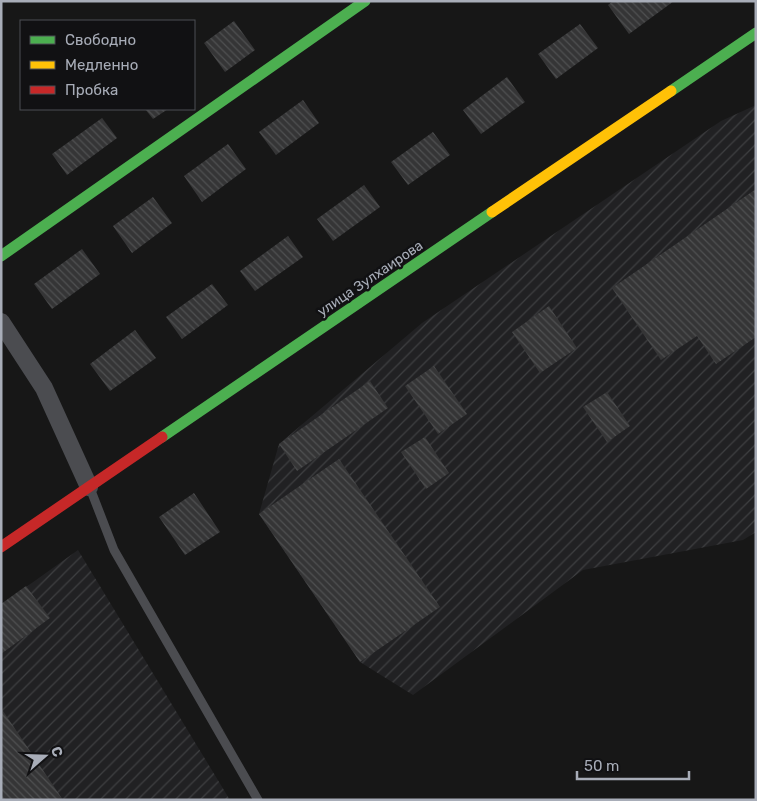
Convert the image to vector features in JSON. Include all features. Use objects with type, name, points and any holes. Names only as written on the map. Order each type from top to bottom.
[{"type":"street","points":[[1,256],[365,1]]},
{"type":"street","name":"улица Зулхаирова","points":[[1,547],[756,33]]},
{"type":"street","points":[[1,322],[44,388],[89,487]]},
{"type":"lane","points":[[89,487],[114,550],[258,800]]},
{"type":"shaded area","points":[[756,105],[756,532],[743,540],[583,570],[413,695],[360,662],[259,514],[279,444],[422,323],[721,121]]},
{"type":"shaded area","points":[[78,550],[230,800],[1,800],[1,605]]},
{"type":"building","points":[[613,1],[674,1],[629,34],[608,5]]},
{"type":"building","points":[[234,21],[255,50],[225,72],[204,43]]},
{"type":"building","points":[[580,24],[598,48],[556,79],[538,54]]},
{"type":"building","points":[[507,77],[525,102],[481,134],[463,110]]},
{"type":"building","points":[[303,100],[319,123],[276,155],[259,132]]},
{"type":"building","points":[[146,110],[166,110],[153,119]]},
{"type":"building","points":[[102,118],[117,138],[67,175],[52,154]]},
{"type":"building","points":[[433,132],[450,155],[408,185],[391,162]]},
{"type":"building","points":[[228,144],[246,169],[202,202],[184,176]]},
{"type":"building","points":[[364,185],[380,207],[333,241],[317,219]]},
{"type":"building","points":[[756,189],[756,337],[716,364],[697,336],[661,360],[612,288]]},
{"type":"building","points":[[153,197],[172,223],[132,253],[113,226]]},
{"type":"building","points":[[288,236],[303,257],[255,291],[240,271]]},
{"type":"building","points":[[82,249],[100,274],[52,309],[34,284]]},
{"type":"building","points":[[212,284],[228,305],[182,339],[166,317]]},
{"type":"building","points":[[549,306],[577,348],[540,373],[512,332]]},
{"type":"building","points":[[135,330],[156,358],[110,391],[90,364]]},
{"type":"building","points":[[434,366],[467,414],[438,434],[405,386]]},
{"type":"building","points":[[370,381],[388,408],[297,471],[279,444]]},
{"type":"building","points":[[607,392],[630,426],[607,442],[583,407]]},
{"type":"building","points":[[425,437],[449,473],[426,489],[401,452]]},
{"type":"building","points":[[339,459],[440,607],[360,662],[259,514]]},
{"type":"building","points":[[194,493],[220,532],[185,555],[159,517]]},
{"type":"building","points":[[26,586],[50,618],[1,654],[1,604]]},
{"type":"building","points":[[1,708],[63,800],[1,800]]},
{"type":"traffic: fast","points":[[1,256],[365,1]]},
{"type":"traffic: fast","points":[[671,91],[756,33]]},
{"type":"traffic: fast","points":[[162,437],[492,212]]},
{"type":"traffic: slow","points":[[492,212],[671,91]]},
{"type":"traffic: jam","points":[[1,547],[162,437]]}]
